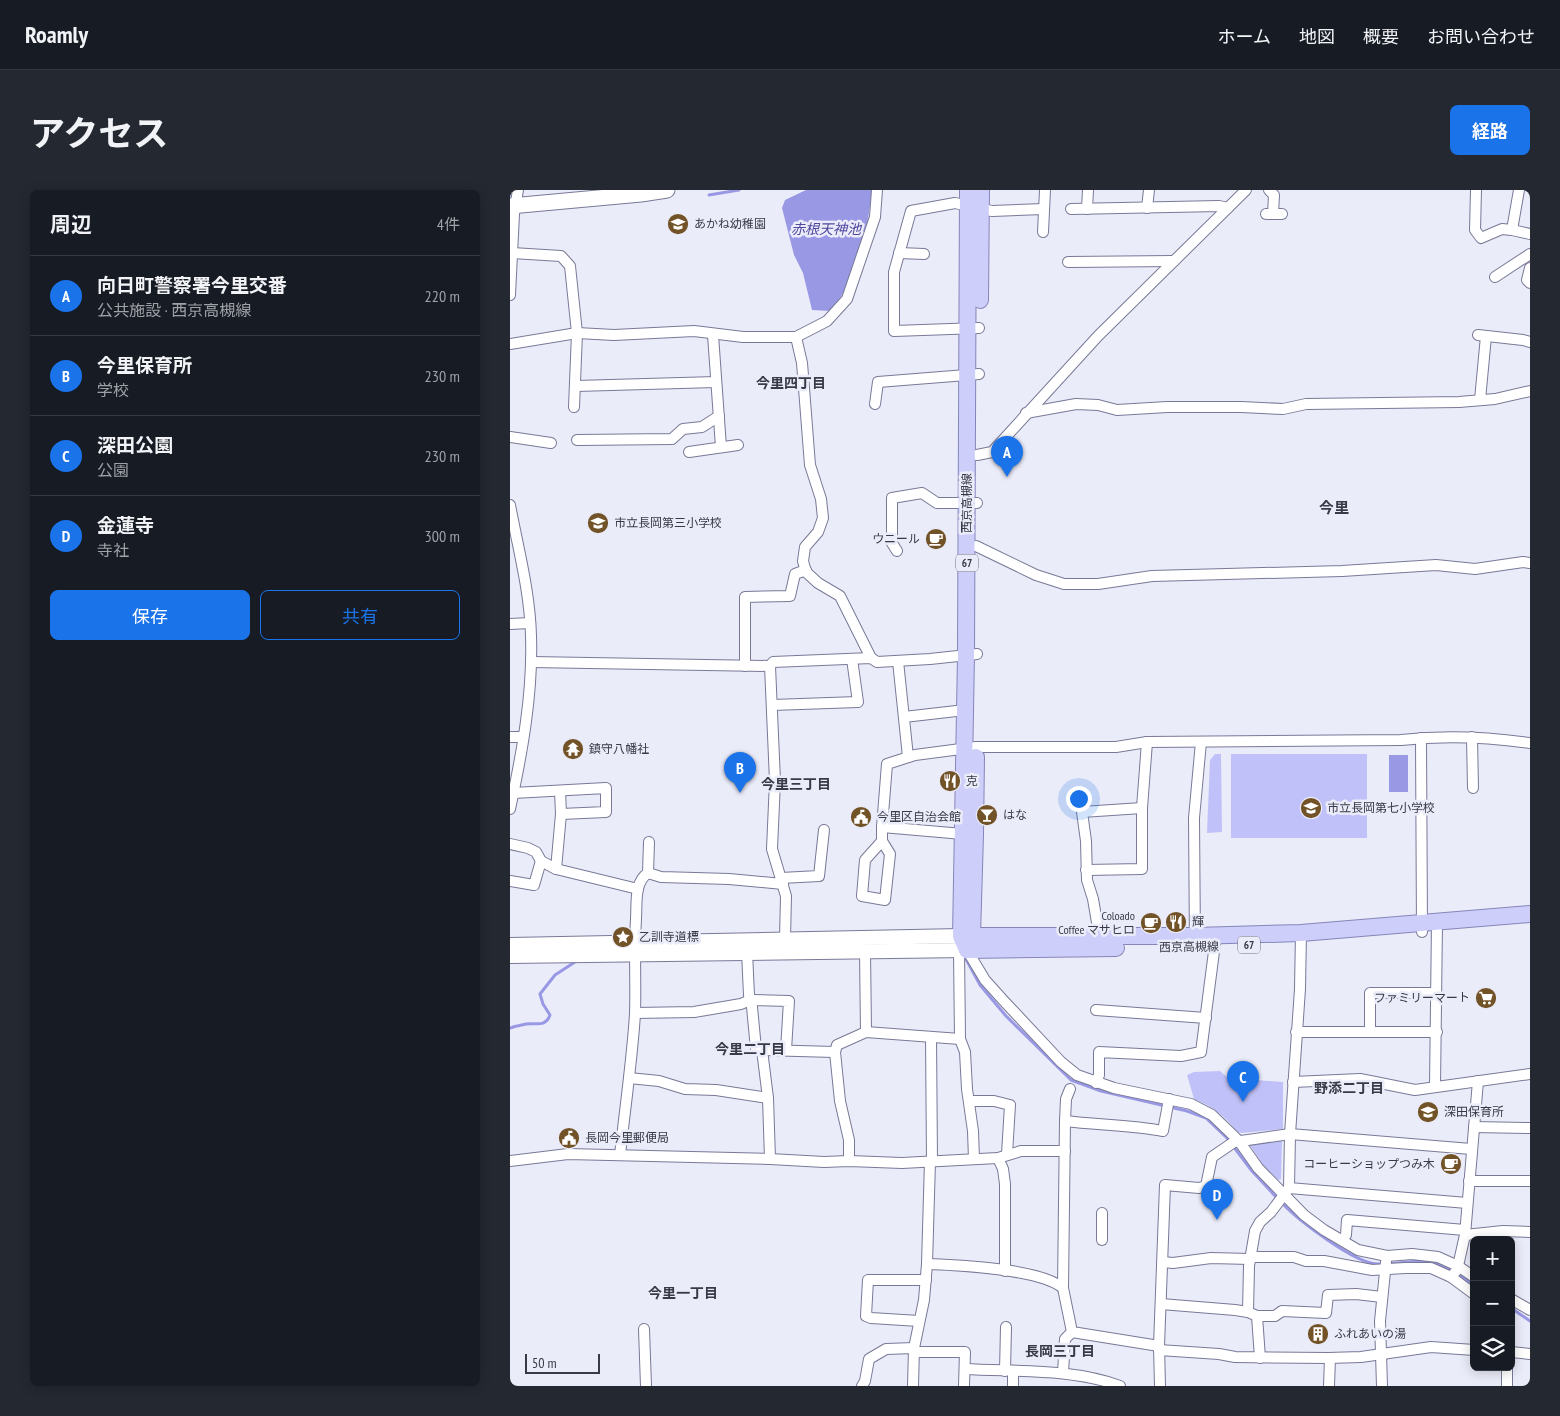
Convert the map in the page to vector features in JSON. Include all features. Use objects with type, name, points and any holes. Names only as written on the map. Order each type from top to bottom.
[{"type":"main road","points":[[514,200],[667,190]]},
{"type":"main road","name":"西京高槻線","points":[[965,943],[975,834],[966,710],[972,655],[973,202],[981,190]]},
{"type":"main road","name":"西京高槻線","points":[[965,943],[963,834],[970,747],[976,546],[972,503],[977,455],[973,375]]},
{"type":"main road","name":"西京高槻線","points":[[965,943],[1195,942],[1301,938],[1430,927],[1530,914]]},
{"type":"main road","name":"西京高槻線","points":[[1430,927],[1530,925]]},
{"type":"street","points":[[510,344],[577,333],[614,335],[694,332],[743,337],[796,337],[827,321],[846,299],[875,217],[877,190]]},
{"type":"street","points":[[1043,232],[1045,190]]},
{"type":"street","points":[[1087,209],[1088,190]]},
{"type":"street","points":[[1147,208],[1149,190]]},
{"type":"street","points":[[977,455],[992,452],[1098,336],[1245,190]]},
{"type":"street","points":[[1269,190],[1274,195],[1273,214]]},
{"type":"street","points":[[1476,190],[1475,230],[1481,238],[1502,229],[1530,234]]},
{"type":"street","points":[[1512,230],[1519,190]]},
{"type":"street","points":[[510,295],[514,200]]},
{"type":"street","points":[[974,328],[894,331],[894,272],[911,211],[955,203],[973,202],[992,211],[1044,209]]},
{"type":"street","points":[[1071,209],[1219,206],[1228,208]]},
{"type":"street","points":[[512,253],[561,256],[570,266],[577,333],[574,407]]},
{"type":"street","points":[[899,253],[924,254]]},
{"type":"street","points":[[1495,277],[1530,254]]},
{"type":"street","points":[[1068,262],[1174,261]]},
{"type":"street","points":[[1530,268],[1527,280],[1530,283]]},
{"type":"street","points":[[713,335],[721,447]]},
{"type":"street","points":[[1480,400],[1482,336],[1530,342]]},
{"type":"street","points":[[796,337],[802,363],[810,465],[821,499],[823,518],[818,532],[805,547],[803,561],[806,570],[818,583],[840,596],[871,658]]},
{"type":"street","points":[[875,404],[878,382],[973,375]]},
{"type":"street","points":[[576,386],[716,382]]},
{"type":"street","points":[[1026,413],[1076,404],[1098,405],[1117,410],[1176,407],[1283,409],[1306,404],[1459,402],[1495,398],[1530,391]]},
{"type":"street","points":[[577,440],[672,439],[683,429],[702,427],[719,416]]},
{"type":"street","points":[[510,437],[551,443]]},
{"type":"street","points":[[689,452],[738,445]]},
{"type":"street","points":[[897,551],[892,543],[892,498],[922,493],[936,503],[972,503]]},
{"type":"street","points":[[510,505],[512,531],[522,565],[530,623],[531,662],[531,685],[523,738],[514,775],[510,809]]},
{"type":"street","points":[[976,546],[1036,575],[1064,584],[1098,584],[1152,576],[1342,571],[1436,565],[1475,569],[1523,562],[1530,563]]},
{"type":"street","points":[[510,566],[522,565]]},
{"type":"street","points":[[745,666],[745,597],[790,596],[795,574],[806,570]]},
{"type":"street","points":[[510,624],[530,623]]},
{"type":"street","points":[[531,662],[770,666],[773,662],[871,658],[878,662],[972,655]]},
{"type":"street","points":[[772,705],[858,702],[852,659]]},
{"type":"street","points":[[898,661],[908,757]]},
{"type":"street","points":[[770,666],[775,781],[772,850],[786,896],[785,939]]},
{"type":"street","points":[[904,717],[966,710]]},
{"type":"street","points":[[510,737],[523,738]]},
{"type":"street","points":[[1472,737],[1473,788]]},
{"type":"street","points":[[882,841],[864,860],[862,896],[885,900],[890,854],[882,841],[887,764],[915,754],[970,747],[1116,747],[1147,742],[1402,740],[1472,737],[1530,743]]},
{"type":"street","points":[[1421,738],[1430,927],[1436,993],[1435,1087]]},
{"type":"street","points":[[1086,870],[1142,869],[1142,808],[1147,742]]},
{"type":"street","points":[[1195,942],[1194,818],[1201,742]]},
{"type":"street","points":[[513,793],[606,788],[606,812],[561,814]]},
{"type":"street","points":[[556,869],[561,814],[560,791]]},
{"type":"street","points":[[1100,943],[1093,899],[1087,880],[1086,841],[1082,812],[1142,808]]},
{"type":"street","points":[[882,827],[963,834]]},
{"type":"street","points":[[648,873],[661,877],[782,881],[819,876],[824,830]]},
{"type":"street","points":[[620,1155],[635,1013],[635,949],[638,889],[644,876],[648,873],[649,842]]},
{"type":"street","points":[[510,844],[536,852],[541,861],[556,869],[638,889]]},
{"type":"street","points":[[510,882],[534,885],[541,861]]},
{"type":"street","points":[[1260,1358],[1252,1314],[1250,1258],[1255,1231],[1260,1222],[1271,1212],[1283,1196],[1290,1134],[1300,989],[1301,938]]},
{"type":"street","points":[[510,956],[785,939],[965,943]]},
{"type":"street","points":[[1096,1083],[1099,1075],[1099,1052],[1181,1056],[1201,1052],[1215,941]]},
{"type":"street","points":[[510,945],[747,952],[866,951],[965,943]]},
{"type":"street","points":[[965,943],[960,1039],[966,1052],[974,1159]]},
{"type":"street","points":[[965,943],[985,980],[1030,1031],[1066,1067],[1077,1075],[1096,1083],[1191,1104],[1212,1116],[1283,1196],[1304,1215],[1358,1250],[1386,1263]]},
{"type":"street","points":[[866,951],[866,1032]]},
{"type":"street","points":[[747,952],[756,1049],[834,1052]]},
{"type":"street","points":[[1370,1032],[1370,993],[1436,993]]},
{"type":"street","points":[[635,1013],[694,1012],[740,1004],[750,1000],[789,1001],[786,1050]]},
{"type":"street","points":[[1096,1010],[1206,1018]]},
{"type":"street","points":[[849,1161],[849,1140],[840,1101],[834,1052],[836,1045],[866,1032],[960,1039]]},
{"type":"street","points":[[1296,1032],[1436,1032]]},
{"type":"street","points":[[913,1386],[914,1350],[924,1300],[927,1264],[931,1161],[930,1037]]},
{"type":"street","points":[[762,1050],[768,1098],[770,1159]]},
{"type":"street","points":[[1293,1082],[1360,1079],[1415,1090],[1530,1074]]},
{"type":"street","points":[[628,1078],[660,1081],[685,1089],[716,1090],[768,1098]]},
{"type":"street","points":[[1455,1272],[1465,1232],[1478,1081]]},
{"type":"street","points":[[1070,1089],[1066,1099],[1065,1121],[1063,1288],[1072,1332]]},
{"type":"street","points":[[1065,1121],[1163,1131],[1169,1099]]},
{"type":"street","points":[[969,1101],[994,1101],[1010,1105],[1002,1156],[1005,1184],[1005,1271]]},
{"type":"street","points":[[1474,1127],[1530,1128]]},
{"type":"street","points":[[1160,1386],[1159,1348],[1165,1185],[1199,1188],[1206,1186],[1212,1157],[1234,1143],[1290,1134],[1471,1149]]},
{"type":"street","points":[[510,1161],[568,1154],[902,1163],[974,1159],[1002,1156],[1021,1151],[1065,1151]]},
{"type":"street","points":[[1469,1181],[1530,1181]]},
{"type":"street","points":[[1283,1196],[1467,1203]]},
{"type":"street","points":[[1102,1213],[1102,1240]]},
{"type":"street","points":[[1342,1240],[1346,1235],[1347,1220],[1465,1232],[1530,1232]]},
{"type":"street","points":[[1163,1262],[1173,1263],[1211,1258],[1294,1258],[1306,1261],[1324,1261],[1372,1270],[1412,1254],[1438,1257],[1455,1272],[1470,1289]]},
{"type":"street","points":[[1382,1386],[1380,1321],[1386,1263]]},
{"type":"street","points":[[927,1264],[956,1265],[1030,1274],[1050,1280],[1063,1288]]},
{"type":"street","points":[[1455,1272],[1470,1275]]},
{"type":"street","points":[[920,1321],[871,1318],[866,1316],[868,1280],[926,1280]]},
{"type":"street","points":[[1161,1304],[1235,1310],[1275,1316],[1282,1311],[1326,1313],[1328,1295],[1356,1294],[1382,1297]]},
{"type":"street","points":[[1515,1301],[1530,1310]]},
{"type":"street","points":[[1006,1327],[1009,1371],[1013,1386]]},
{"type":"street","points":[[644,1328],[646,1386]]},
{"type":"street","points":[[1072,1332],[1159,1348],[1235,1357],[1330,1358],[1361,1357],[1431,1347],[1470,1350]]},
{"type":"street","points":[[1063,1373],[1065,1339],[1072,1332]]},
{"type":"street","points":[[862,1386],[865,1381],[869,1359],[886,1349],[965,1352],[964,1386]]},
{"type":"street","points":[[1515,1352],[1530,1354]]},
{"type":"street","points":[[1329,1386],[1330,1358]]},
{"type":"street","points":[[965,1369],[1063,1373],[1086,1382],[1104,1380],[1120,1386]]},
{"type":"street","points":[[1507,1371],[1507,1386]]},
{"type":"shaded area","points":[[1215,754],[1221,754],[1222,832],[1207,833],[1210,760]]},
{"type":"shaded area","points":[[1231,754],[1367,754],[1367,838],[1231,838]]},
{"type":"shaded area","points":[[1220,1071],[1228,1078],[1283,1082],[1283,1129],[1238,1132],[1218,1112],[1194,1099],[1187,1075],[1194,1072]]},
{"type":"shaded area","points":[[1281,1140],[1281,1179],[1278,1180],[1265,1168],[1250,1145]]},
{"type":"water","name":"赤根天神池","points":[[806,190],[872,190],[868,221],[860,254],[848,284],[831,311],[812,310],[803,273],[794,255],[782,208],[785,200]]},
{"type":"water","points":[[1389,755],[1408,755],[1408,792],[1389,792]]},
{"type":"waterway","points":[[709,195],[739,190]]},
{"type":"waterway","points":[[966,959],[980,985],[1006,1016],[1071,1080],[1101,1091],[1187,1111],[1206,1118],[1227,1138],[1252,1171],[1277,1198]]},
{"type":"waterway","points":[[510,1028],[526,1024],[544,1023],[550,1015],[543,1004],[540,994],[555,975],[578,960]]},
{"type":"waterway","points":[[1282,1203],[1300,1220],[1327,1240],[1367,1262],[1377,1264],[1430,1262],[1450,1270],[1470,1282]]},
{"type":"waterway","points":[[1515,1311],[1530,1321]]},
{"type":"place","name":"あかね幼稚園","points":[[678,224]]},
{"type":"place","name":"向日町警察署今里交番","points":[[1007,477]]},
{"type":"place","name":"市立長岡第三小学校","points":[[598,523]]},
{"type":"place","name":"ウニール","points":[[936,539]]},
{"type":"place","name":"鎮守八幡社","points":[[573,749]]},
{"type":"place","name":"克","points":[[950,781]]},
{"type":"place","name":"今里保育所","points":[[740,793]]},
{"type":"place","name":"市立長岡第七小学校","points":[[1311,808]]},
{"type":"place","name":"はな","points":[[987,815]]},
{"type":"place","name":"今里区自治会館","points":[[861,817]]},
{"type":"place","name":"輝","points":[[1176,922]]},
{"type":"place","name":"Coloado Coffee マサヒロ","points":[[1151,923]]},
{"type":"place","name":"乙訓寺道標","points":[[623,937]]},
{"type":"place","name":"ファミリーマート","points":[[1486,998]]},
{"type":"place","name":"深田公園","points":[[1243,1102]]},
{"type":"place","name":"深田保育所","points":[[1428,1112]]},
{"type":"place","name":"長岡今里郵便局","points":[[569,1138]]},
{"type":"place","name":"コーヒーショップつみ木","points":[[1451,1164]]},
{"type":"place","name":"金蓮寺","points":[[1217,1220]]},
{"type":"place","name":"ふれあいの湯","points":[[1318,1334]]},
{"type":"district","name":"今里四丁目","points":[[791,383]]},
{"type":"district","name":"今里","points":[[1334,508]]},
{"type":"district","name":"今里三丁目","points":[[796,784]]},
{"type":"district","name":"今里二丁目","points":[[750,1049]]},
{"type":"district","name":"野添二丁目","points":[[1349,1088]]},
{"type":"district","name":"今里一丁目","points":[[683,1293]]},
{"type":"district","name":"長岡三丁目","points":[[1060,1351]]}]
